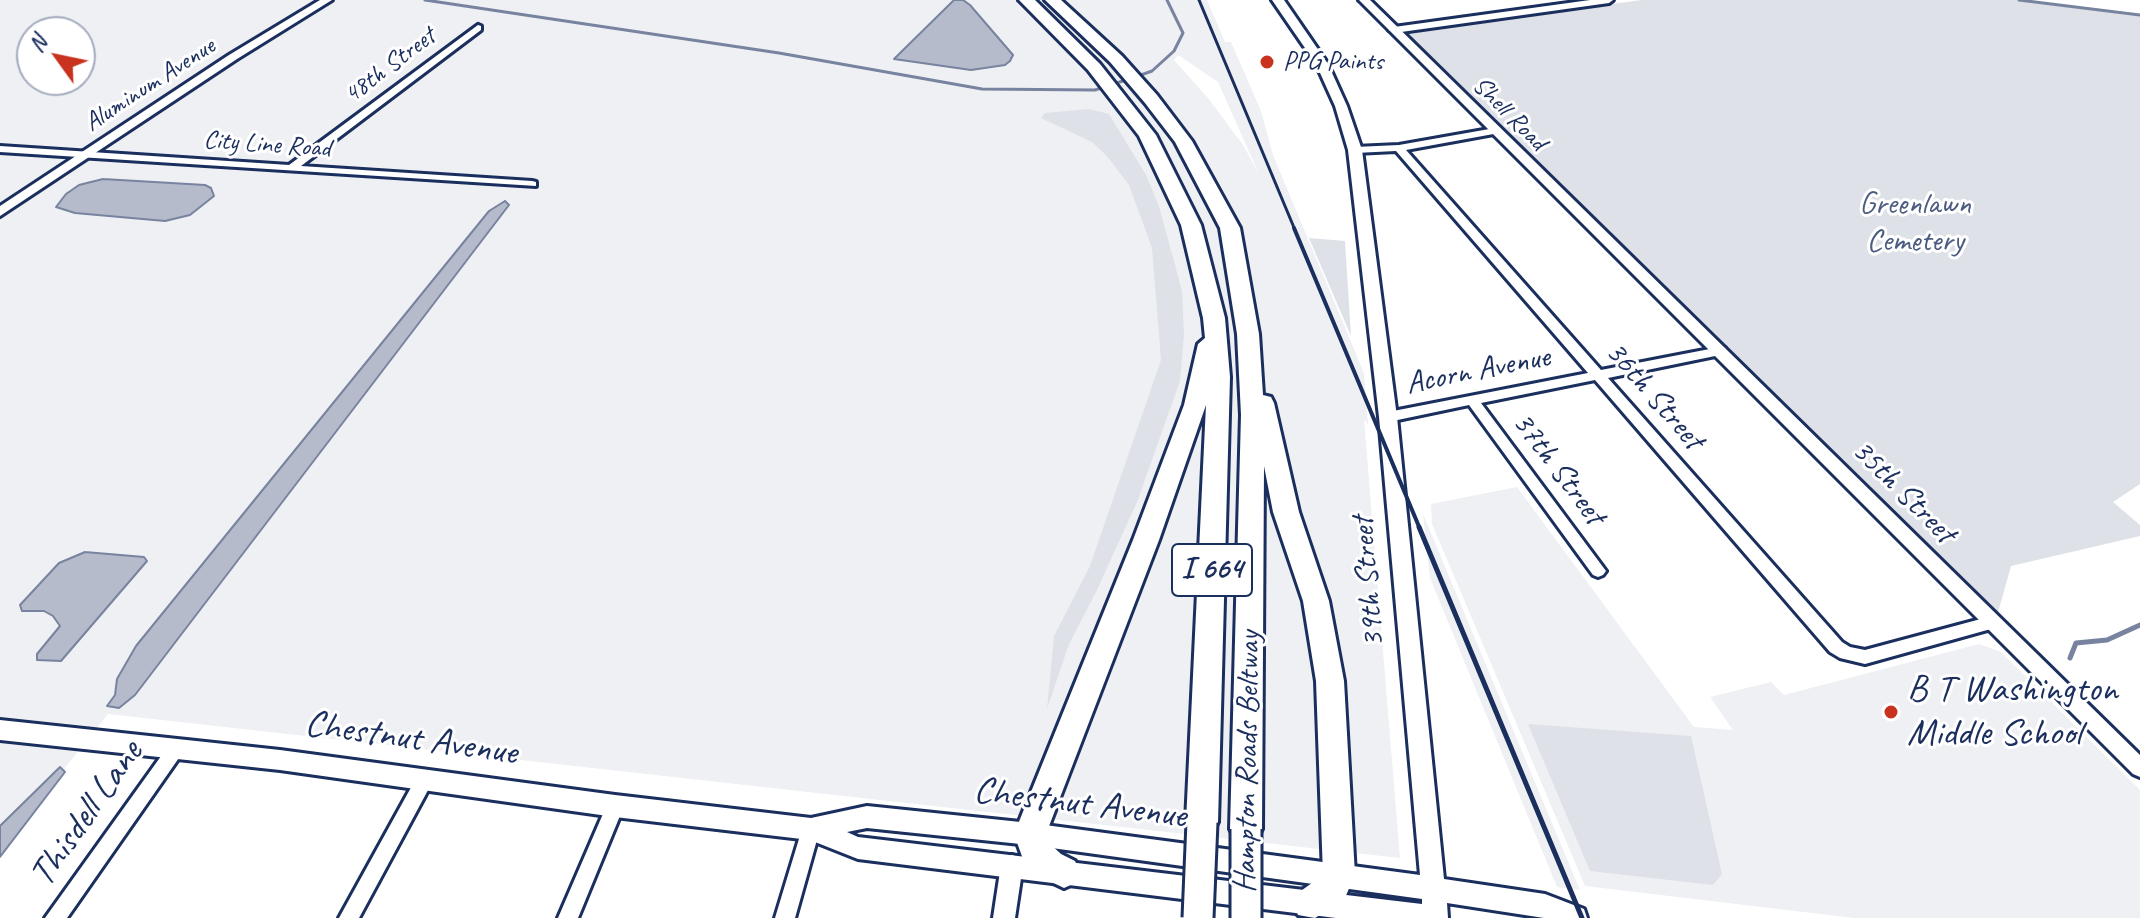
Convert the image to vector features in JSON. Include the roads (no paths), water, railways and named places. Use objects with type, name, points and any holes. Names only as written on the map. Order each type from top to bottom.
[{"type":"highway","name":"Hampton Roads Beltway","points":[[1026,0],[1094,67],[1128,107],[1168,173],[1191,225],[1214,318],[1219,377],[1198,918]]},
{"type":"highway","name":"Hampton Roads Beltway","points":[[1052,0],[1116,59],[1151,99],[1183,141],[1230,228],[1248,334],[1253,415],[1246,918]]},
{"type":"highway","points":[[1064,872],[1050,865],[1035,851],[1030,834],[1146,540],[1195,405],[1214,318]]},
{"type":"highway","points":[[1248,334],[1286,512],[1316,601],[1330,681],[1339,875],[1333,889],[1310,904]]},
{"type":"main road","name":"39th Street","points":[[1278,0],[1322,64],[1341,106],[1355,150],[1388,417],[1436,918]]},
{"type":"main road","name":"Chestnut Avenue","points":[[0,730],[280,760],[615,806],[811,829],[858,848],[1436,918]]},
{"type":"main road","name":"Chestnut Avenue","points":[[811,829],[867,817],[1030,834],[1545,906],[1575,918]]},
{"type":"street","name":"Aluminum Avenue","points":[[0,212],[84,154],[327,0]]},
{"type":"street","name":"Shell Road","points":[[1364,0],[1625,257]]},
{"type":"street","points":[[1394,30],[1609,0]]},
{"type":"street","name":"48th Street","points":[[290,169],[478,28]]},
{"type":"street","points":[[1355,150],[1399,148],[1495,131]]},
{"type":"street","name":"36th Street","points":[[1399,148],[1829,640],[1846,653],[1856,656],[1878,653],[1992,622]]},
{"type":"street","name":"City Line Road","points":[[0,149],[532,184]]},
{"type":"street","name":"35th Street","points":[[1625,257],[2140,768]]},
{"type":"street","name":"Acorn Avenue","points":[[1388,417],[1720,351]]},
{"type":"street","name":"37th Street","points":[[1472,400],[1598,571]]},
{"type":"street","name":"Thisdell Lane","points":[[55,918],[175,750]]},
{"type":"street","points":[[349,918],[425,779]]},
{"type":"street","points":[[568,918],[615,806]]},
{"type":"street","points":[[785,918],[811,829]]},
{"type":"street","points":[[1004,918],[1012,865]]},
{"type":"water","points":[[954,0],[963,0],[970,5],[1013,55],[1010,61],[1005,65],[971,70],[894,59]]},
{"type":"water","points":[[103,179],[205,185],[211,188],[214,196],[190,215],[165,221],[75,213],[56,207],[66,194],[79,185]]},
{"type":"water","points":[[505,201],[509,205],[135,695],[119,708],[107,706],[115,695],[117,679],[136,646],[489,211]]},
{"type":"water","points":[[85,552],[144,557],[147,561],[61,661],[37,660],[37,654],[60,626],[53,616],[44,611],[22,611],[20,605],[59,563]]},
{"type":"water","points":[[60,767],[65,772],[0,857],[0,826]]},
{"type":"waterway","points":[[425,0],[779,53],[982,89],[1095,90],[1129,79]]},
{"type":"waterway","points":[[1138,76],[1152,71],[1174,51],[1183,33],[1167,0]]},
{"type":"waterway","points":[[2019,0],[2140,15]]},
{"type":"waterway","points":[[2070,658],[2076,643],[2107,640],[2140,625]]},
{"type":"railway","points":[[1199,0],[1295,230]]},
{"type":"railway","points":[[1294,228],[1420,529]]},
{"type":"railway","points":[[1419,527],[1582,918]]},
{"type":"place","name":"PPG Paints","points":[[1267,62]]},
{"type":"place","name":"B T Washington Middle School","points":[[1891,712]]},
{"type":"park label","name":"Greenlawn Cemetery","points":[[1915,224]]}]
